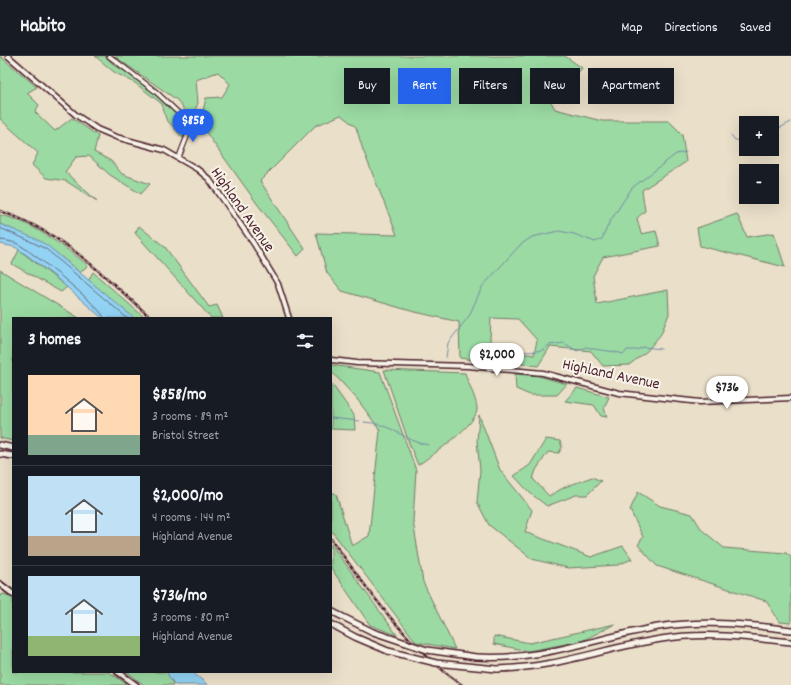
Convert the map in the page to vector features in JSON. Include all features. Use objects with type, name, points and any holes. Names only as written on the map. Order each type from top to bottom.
[{"type":"highway","points":[[0,446],[12,448]]},
{"type":"highway","points":[[0,454],[12,458]]},
{"type":"highway","points":[[0,457],[12,458]]},
{"type":"highway","points":[[332,612],[373,632],[421,648],[476,657],[508,657],[543,654],[672,625],[720,623],[790,630]]},
{"type":"highway","points":[[332,625],[388,651],[436,663],[496,669],[520,668],[557,663],[643,642],[674,637],[720,635],[791,642]]},
{"type":"main road","name":"Highland Avenue","points":[[8,56],[76,115],[97,129],[116,137],[164,150],[179,157],[198,169],[209,179],[254,244],[278,284],[289,317]]},
{"type":"main road","name":"Highland Avenue","points":[[332,360],[357,363],[468,366],[543,373],[619,393],[700,402],[791,398]]},
{"type":"main road","points":[[0,584],[12,593]]},
{"type":"main road","points":[[119,673],[136,685]]},
{"type":"street","points":[[109,56],[155,91],[181,114],[189,125],[188,134],[179,157]]},
{"type":"green space","points":[[0,56],[37,87],[27,93],[39,105],[35,112],[55,131],[72,118],[98,136],[94,152],[111,161],[122,174],[150,184],[141,194],[110,175],[89,156],[76,157],[65,172],[97,201],[66,181],[46,178],[32,165],[38,153],[0,119]]},
{"type":"green space","points":[[95,56],[105,56],[116,66],[143,84],[180,116],[186,122],[186,131],[183,138],[166,119],[162,104],[135,83],[114,72]]},
{"type":"green space","points":[[114,56],[565,56],[582,68],[580,70],[580,68],[530,68],[530,104],[552,104],[555,109],[602,121],[669,121],[682,134],[686,162],[642,190],[645,211],[637,218],[641,234],[656,231],[660,246],[603,257],[593,276],[597,304],[668,290],[669,314],[661,334],[647,351],[629,365],[603,366],[591,351],[550,347],[538,366],[501,361],[503,351],[534,355],[537,340],[518,319],[491,318],[489,362],[460,358],[459,322],[411,311],[342,291],[327,273],[316,233],[397,235],[363,150],[356,127],[341,115],[315,126],[260,181],[305,249],[298,256],[258,205],[200,124],[206,98],[222,97],[230,84],[218,72],[196,80],[198,103],[191,119],[177,100]]},
{"type":"green space","points":[[737,214],[747,237],[774,233],[785,267],[700,246],[697,228]]},
{"type":"green space","points":[[0,215],[12,218],[35,228],[88,265],[80,273],[52,250],[23,234],[0,224]]},
{"type":"green space","points":[[139,226],[165,247],[209,307],[217,305],[223,317],[210,317],[135,233]]},
{"type":"green space","points":[[19,250],[67,287],[61,292],[12,264]]},
{"type":"green space","points":[[0,270],[77,317],[12,317],[12,441],[0,438]]},
{"type":"green space","points":[[93,272],[144,317],[133,317],[88,281]]},
{"type":"green space","points":[[332,365],[380,372],[416,470],[413,521],[423,582],[455,649],[416,642],[332,531],[332,492],[336,494],[352,546],[369,536],[380,430],[357,399],[332,372]]},
{"type":"green space","points":[[384,370],[465,373],[474,395],[477,408],[476,415],[463,431],[418,465]]},
{"type":"green space","points":[[515,374],[539,376],[567,384],[557,395],[530,395],[516,389]]},
{"type":"green space","points":[[332,384],[354,415],[355,430],[332,429]]},
{"type":"green space","points":[[577,388],[609,397],[604,408],[607,417],[601,416],[594,405],[565,401]]},
{"type":"green space","points":[[479,415],[500,470],[532,510],[525,532],[591,557],[623,546],[632,559],[618,565],[568,568],[532,559],[489,525],[477,502],[480,470],[477,441]]},
{"type":"green space","points":[[546,439],[560,441],[562,447],[559,453],[548,452],[536,470],[533,479],[549,496],[565,487],[592,477],[601,481],[587,495],[576,495],[547,506],[530,493],[514,476],[530,465]]},
{"type":"green space","points":[[638,492],[660,506],[692,514],[702,530],[724,548],[786,553],[791,557],[791,623],[780,622],[766,601],[657,566],[638,545],[643,537],[630,510]]},
{"type":"green space","points":[[332,545],[397,635],[370,625],[332,569]]},
{"type":"green space","points":[[5,594],[12,598],[12,673],[110,673],[128,685],[0,685],[0,595]]},
{"type":"green space","points":[[615,624],[582,641],[528,651],[494,644],[494,636],[530,643]]},
{"type":"green space","points":[[128,673],[170,673],[173,685],[144,685]]},
{"type":"water","points":[[0,224],[36,239],[48,246],[133,317],[101,317],[54,276],[28,256],[15,247],[0,244]]},
{"type":"water","points":[[167,673],[193,673],[208,685],[175,685]]},
{"type":"waterway","points":[[779,128],[791,122]]},
{"type":"waterway","points":[[731,135],[735,140],[739,140]]},
{"type":"waterway","points":[[446,358],[448,343],[469,316],[482,287],[520,245],[532,237],[559,231],[574,234],[595,242],[602,239],[609,223],[632,188],[676,154],[686,152]]},
{"type":"waterway","points":[[497,354],[506,350],[530,352],[543,350],[549,345],[564,343],[577,351],[586,347],[624,354],[627,350],[636,350],[644,347],[661,349]]},
{"type":"waterway","points":[[474,363],[475,360],[491,356]]},
{"type":"waterway","points":[[332,418],[359,421]]},
{"type":"waterway","points":[[364,422],[383,426],[412,440],[429,445]]},
{"type":"railway","points":[[0,211],[23,220],[63,243],[99,271],[150,317]]},
{"type":"railway","points":[[332,540],[390,618],[442,670],[462,685]]}]
